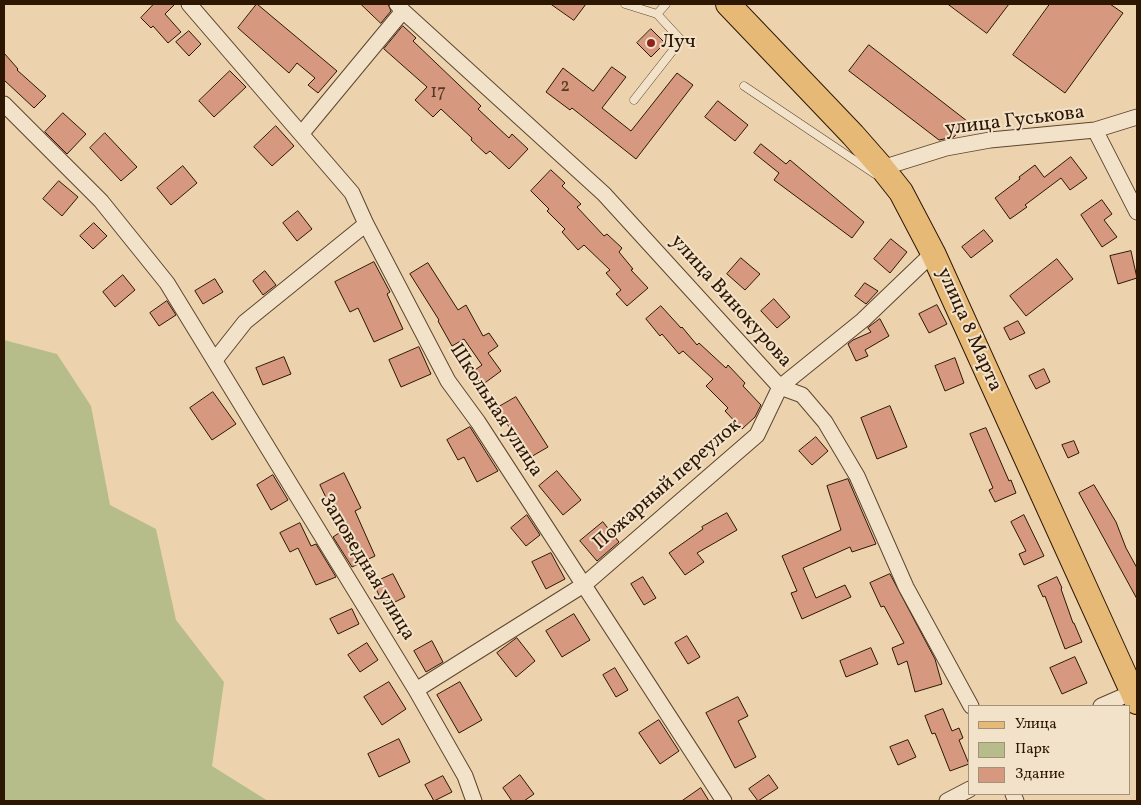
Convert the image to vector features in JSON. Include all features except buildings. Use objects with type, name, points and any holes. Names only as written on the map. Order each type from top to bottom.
[{"type":"main road","name":"улица 8 Марта","points":[[728,4],[854,134],[901,192],[933,254],[1135,697]]},
{"type":"street","name":"Школьная улица","points":[[189,4],[352,193],[366,224],[448,382],[478,422],[585,584],[724,801]]},
{"type":"street","points":[[302,133],[400,7]]},
{"type":"street","name":"улица Винокурова","points":[[400,7],[604,194],[780,387],[802,395],[825,422],[857,476],[906,587],[970,705]]},
{"type":"street","name":"Заповедная улица","points":[[4,104],[101,201],[167,283],[416,690],[465,776],[474,801]]},
{"type":"street","points":[[1095,130],[1137,117]]},
{"type":"street","name":"улица Гуськова","points":[[882,168],[946,148],[990,140],[1095,130],[1137,212]]},
{"type":"street","points":[[215,360],[245,322],[366,224]]},
{"type":"street","name":"Пожарный переулок","points":[[416,690],[585,584],[757,434],[780,387],[863,320],[933,254]]},
{"type":"street","points":[[1105,705],[1135,697]]},
{"type":"street","points":[[948,801],[968,790]]},
{"type":"lane","points":[[625,4],[658,14],[681,40],[634,100]]},
{"type":"lane","points":[[658,14],[666,4]]},
{"type":"lane","points":[[744,86],[901,192]]},
{"type":"green space","points":[[4,340],[57,354],[91,406],[110,505],[156,529],[176,620],[224,682],[212,766],[268,801],[4,801]]},
{"type":"place","name":"Луч","points":[[651,43]]}]
